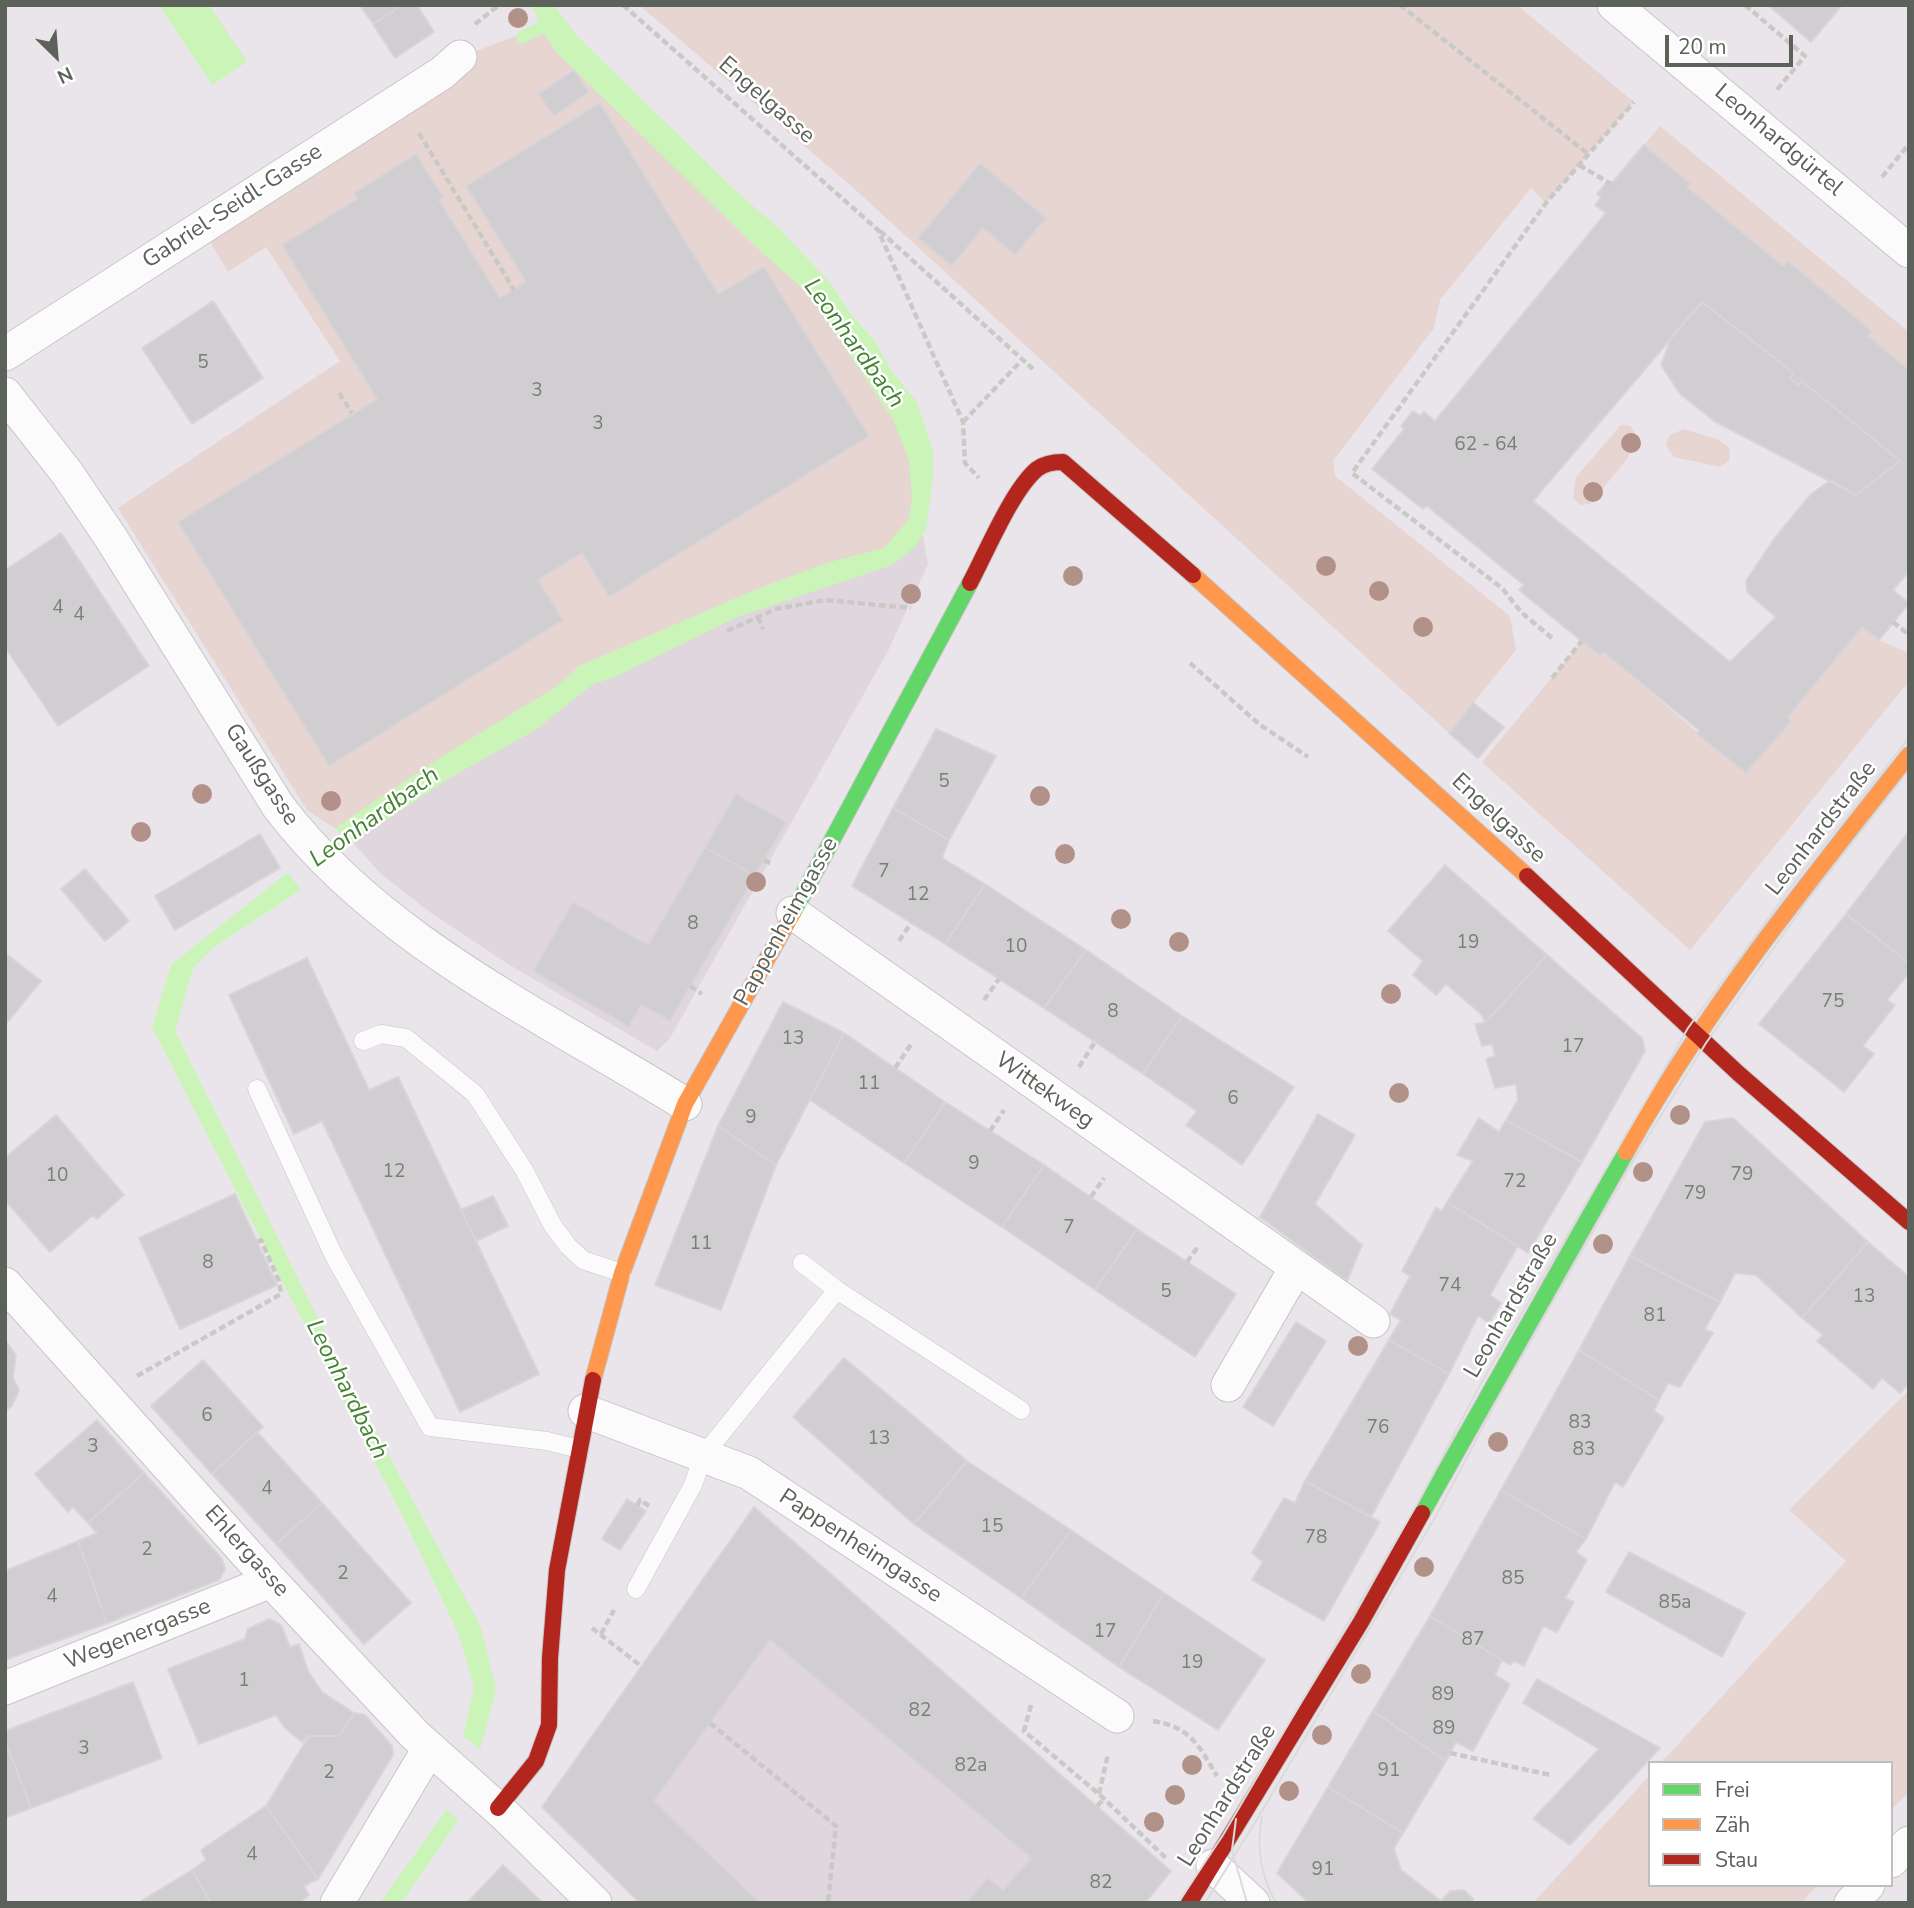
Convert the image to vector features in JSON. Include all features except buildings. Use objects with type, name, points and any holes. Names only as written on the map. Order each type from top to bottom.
[{"type":"street","name":"Leonhardgürtel","points":[[1614,5],[1909,251]]},
{"type":"street","name":"Gabriel-Seidl-Gasse","points":[[5,354],[399,100],[460,57]]},
{"type":"street","name":"Gaußgasse","points":[[5,394],[67,473],[278,806],[299,834],[349,886],[416,940],[685,1104]]},
{"type":"street","name":"Pappenheimgasse","points":[[489,1800],[536,1761],[549,1725],[550,1658],[557,1570],[585,1411],[622,1273],[685,1104],[793,913],[1009,510],[1033,473],[1049,462]]},
{"type":"street","name":"Engelgasse","points":[[1049,462],[1063,462],[1279,650],[1446,801],[1697,1036],[1909,1222]]},
{"type":"street","name":"Leonhardstraße","points":[[1189,1903],[1361,1622],[1629,1146],[1697,1036],[1804,887],[1909,755]]},
{"type":"street","name":"Wittekweg","points":[[793,913],[1373,1321]]},
{"type":"street","points":[[1228,1385],[1296,1268]]},
{"type":"street","name":"Ehlergasse","points":[[5,1284],[271,1581],[436,1755],[489,1800],[595,1903]]},
{"type":"street","name":"Pappenheimgasse","points":[[585,1411],[748,1473],[1117,1716]]},
{"type":"street","name":"Wegenergasse","points":[[5,1688],[271,1581]]},
{"type":"street","points":[[337,1903],[436,1755]]},
{"type":"street","points":[[1893,1859],[1909,1843]]},
{"type":"street","points":[[1213,1866],[1253,1903]]},
{"type":"street","points":[[1851,1903],[1866,1887]]},
{"type":"lane","points":[[362,1041],[382,1034],[406,1038],[474,1094],[568,1246],[583,1260],[622,1273]]},
{"type":"lane","points":[[257,1089],[334,1255],[430,1427],[547,1441],[579,1449]]},
{"type":"lane","points":[[802,1263],[837,1290],[1021,1410]]},
{"type":"lane","points":[[636,1589],[692,1486],[704,1456],[837,1290]]},
{"type":"path","name":"Engelgasse","points":[[623,5],[1033,369]]},
{"type":"path","points":[[1400,5],[1587,153]]},
{"type":"path","points":[[1745,5],[1805,56],[1751,118]]},
{"type":"path","points":[[399,100],[514,290]]},
{"type":"path","points":[[1552,638],[1522,613],[1502,588],[1352,473],[1546,203],[1634,102]]},
{"type":"path","points":[[1579,165],[1611,184]]},
{"type":"path","name":"Engelgasse","points":[[878,230],[962,422],[965,463]]},
{"type":"path","points":[[962,422],[1022,360]]},
{"type":"path","points":[[339,393],[352,413]]},
{"type":"path","points":[[727,631],[776,609],[825,600],[919,609]]},
{"type":"path","points":[[758,617],[763,629]]},
{"type":"path","points":[[1893,622],[1909,635]]},
{"type":"path","points":[[1552,678],[1582,641]]},
{"type":"path","points":[[1190,663],[1259,724],[1308,757]]},
{"type":"path","points":[[894,947],[911,923]]},
{"type":"path","points":[[980,1006],[999,979]]},
{"type":"path","points":[[895,1068],[919,1034]]},
{"type":"path","points":[[1076,1070],[1095,1042]]},
{"type":"path","points":[[990,1131],[1005,1109]]},
{"type":"path","points":[[130,1379],[281,1294],[279,1280],[261,1240],[257,1242]]},
{"type":"path","points":[[583,1622],[641,1666]]},
{"type":"path","points":[[710,1723],[836,1826],[828,1903]]},
{"type":"path","points":[[1166,1723],[1194,1737],[1220,1780]]},
{"type":"path","points":[[1024,1731],[1104,1799],[1163,1859],[1174,1865]]},
{"type":"path","points":[[1450,1753],[1550,1775]]},
{"type":"path","points":[[1097,1806],[1104,1799]]},
{"type":"shaded area","points":[[639,5],[1517,5],[1634,102],[1546,203],[1531,188],[1440,300],[1434,328],[1333,461],[1335,476],[1510,616],[1516,650],[1449,733],[849,184]]},
{"type":"shaded area","points":[[553,22],[817,288],[905,413],[919,513],[887,554],[595,674],[348,837],[307,810],[118,508],[340,361],[266,247],[228,272],[201,227],[460,57]]},
{"type":"shaded area","points":[[1660,126],[1909,332],[1909,370],[1868,336],[1872,331],[1788,261],[1783,266],[1687,187],[1690,183],[1644,145]]},
{"type":"shaded area","points":[[1621,425],[1630,426],[1637,436],[1627,459],[1590,504],[1580,505],[1573,498],[1576,477]]},
{"type":"shaded area","points":[[1684,429],[1719,440],[1730,448],[1729,461],[1720,467],[1674,457],[1666,445],[1670,435]]},
{"type":"shaded area","points":[[919,513],[928,564],[888,651],[670,1038],[657,1051],[508,964],[431,913],[381,874],[348,837],[595,674]]},
{"type":"shaded area","points":[[1862,627],[1879,640],[1909,653],[1909,681],[1690,950],[1482,762],[1582,641],[1600,655],[1603,652],[1746,773],[1790,723],[1788,717]]},
{"type":"shaded area","points":[[1909,1390],[1909,1792],[1893,1808],[1893,1761],[1663,1761],[1846,1561],[1789,1510]]},
{"type":"shaded area","points":[[754,1507],[1171,1871],[1145,1903],[640,1903],[542,1807]]},
{"type":"shaded area","points":[[1648,1777],[1648,1887],[1816,1887],[1801,1903],[1533,1903]]},
{"type":"water","points":[[159,5],[209,5],[247,62],[212,85]]},
{"type":"water","name":"Leonhardbach","points":[[532,5],[554,5],[578,37],[738,193],[780,229],[832,285],[916,401],[933,450],[933,480],[926,529],[915,547],[892,565],[737,617],[615,677],[593,684],[537,729],[455,775],[366,833],[301,890],[214,947],[193,968],[175,1031],[351,1385],[481,1627],[496,1690],[458,1821],[401,1903],[380,1903],[447,1809],[474,1687],[459,1635],[404,1519],[152,1027],[171,965],[288,872],[335,828],[444,755],[556,687],[579,666],[757,589],[827,563],[884,548],[909,519],[912,497],[909,461],[894,421],[810,295],[756,247],[556,52],[541,28]]},
{"type":"pier","points":[[333,826],[354,848],[303,893],[286,870]]},
{"type":"pier","points":[[461,1734],[483,1752],[461,1824],[444,1806]]},
{"type":"waterway","points":[[522,37],[553,22]]},
{"type":"tram line","points":[[1178,1903],[1223,1835],[1352,1616],[1420,1499],[1480,1385],[1688,1028],[1797,879],[1909,738]]},
{"type":"tram line","points":[[1205,1903],[1437,1514],[1500,1395],[1637,1154],[1706,1043],[1807,901],[1909,770]]},
{"type":"tram line","points":[[1262,1817],[1261,1861],[1276,1903]]},
{"type":"tram line","points":[[1236,1819],[1232,1850],[1247,1903]]},
{"type":"traffic: fast","points":[[793,913],[970,583]]},
{"type":"traffic: fast","points":[[1422,1513],[1626,1152]]},
{"type":"traffic: slow","points":[[1193,575],[1527,876]]},
{"type":"traffic: slow","points":[[1626,1152],[1689,1048],[1724,997],[1796,899],[1909,755]]},
{"type":"traffic: slow","points":[[593,1380],[622,1273],[685,1104],[793,913]]},
{"type":"traffic: jam","points":[[970,583],[1018,491],[1037,469],[1059,462],[1063,462],[1193,575]]},
{"type":"traffic: jam","points":[[1527,876],[1738,1073],[1909,1222]]},
{"type":"traffic: jam","points":[[498,1808],[536,1761],[549,1725],[550,1658],[557,1570],[593,1380]]},
{"type":"traffic: jam","points":[[1189,1903],[1361,1622],[1422,1513]]}]
